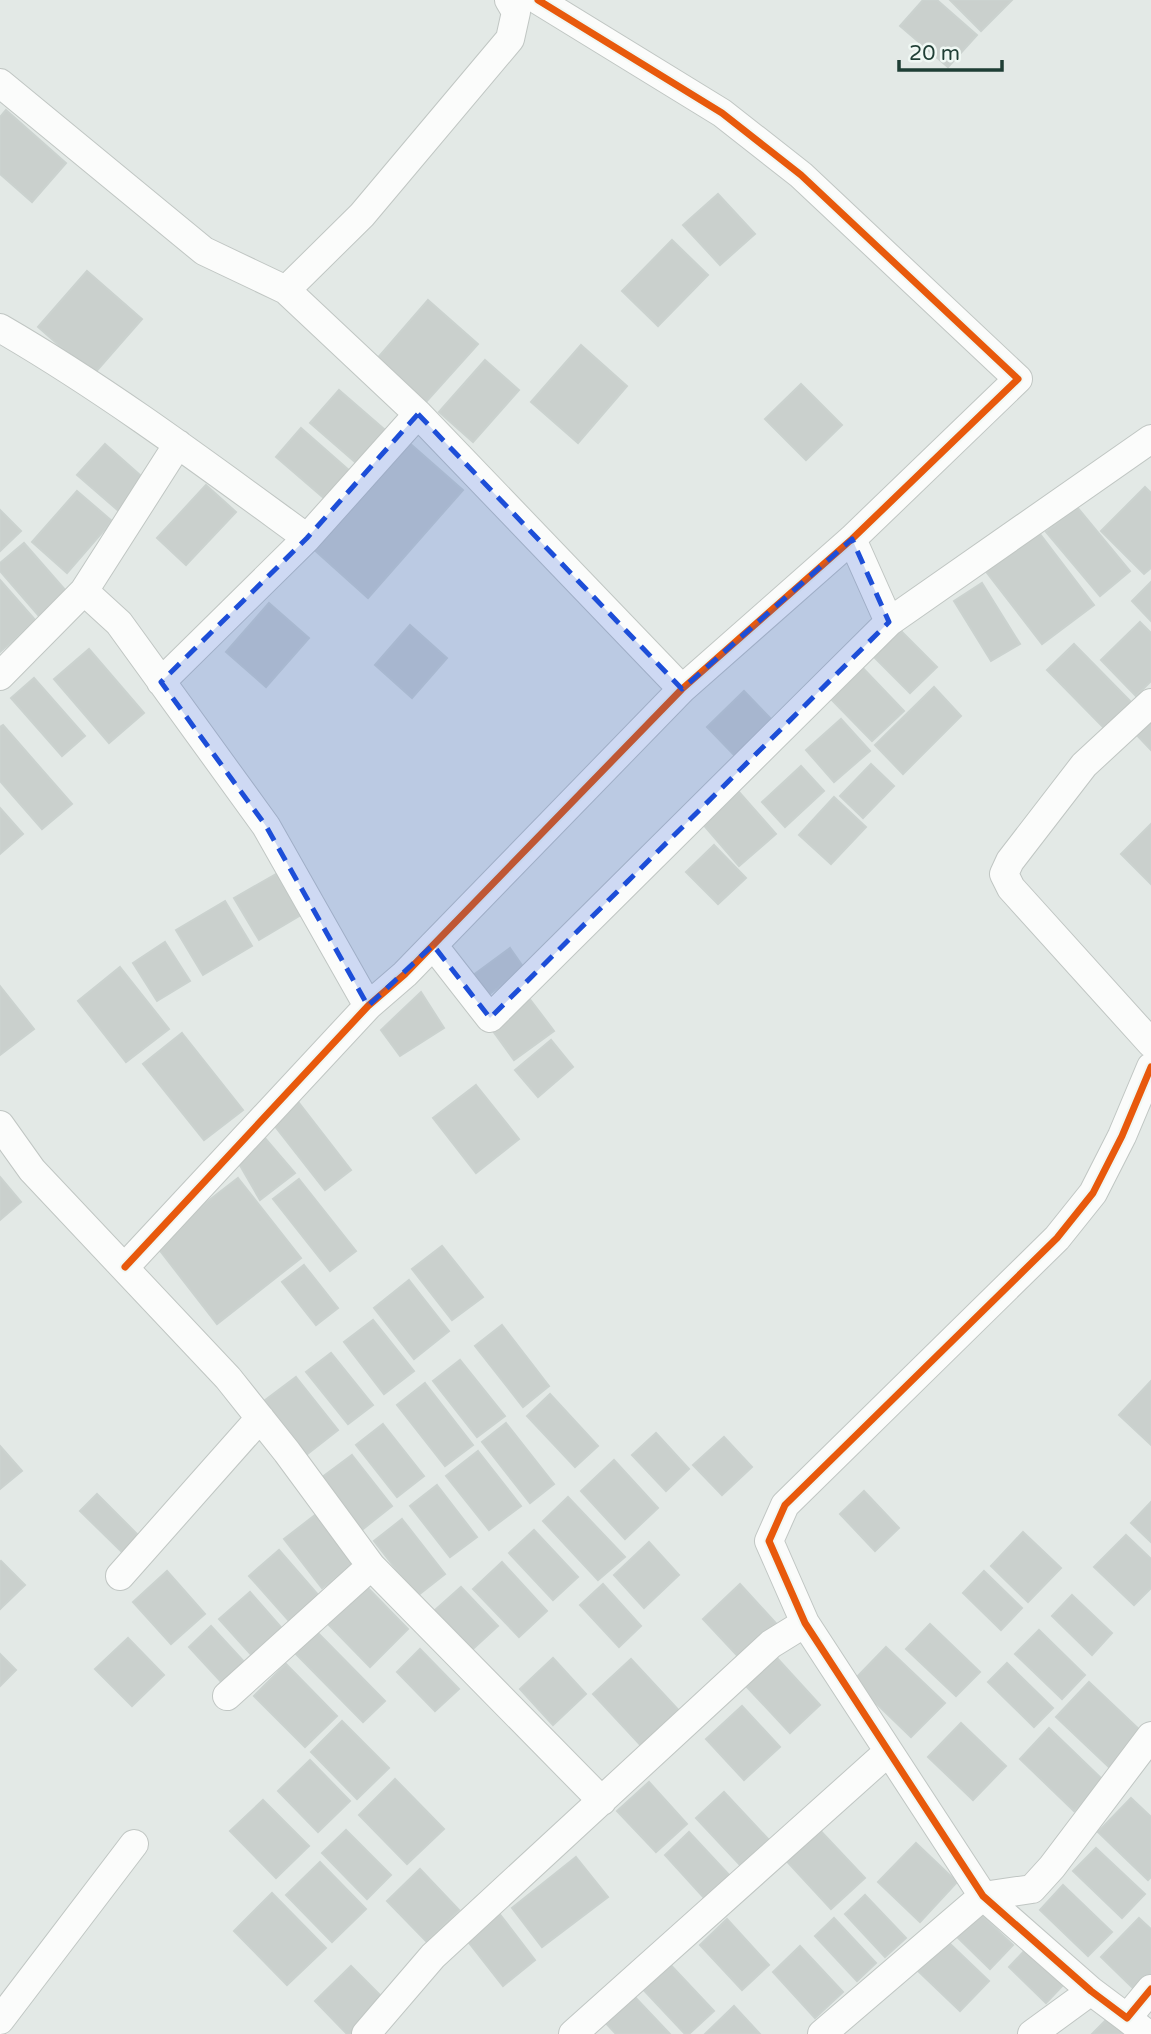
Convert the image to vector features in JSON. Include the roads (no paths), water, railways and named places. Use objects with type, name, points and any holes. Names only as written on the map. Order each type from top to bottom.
[{"type":"street","points":[[286,290],[362,215],[510,39],[516,12],[509,0]]},
{"type":"street","points":[[125,1267],[368,1006],[433,945],[682,689],[852,539],[1018,379],[800,175],[722,113],[538,0]]},
{"type":"street","points":[[0,83],[204,251],[286,290],[418,414],[682,689]]},
{"type":"street","points":[[0,328],[36,348],[178,444],[307,538]]},
{"type":"street","points":[[161,682],[307,538],[418,414]]},
{"type":"street","points":[[433,945],[490,1018],[889,622],[1151,439]]},
{"type":"street","points":[[0,676],[85,591],[178,444]]},
{"type":"street","points":[[852,539],[889,622]]},
{"type":"street","points":[[85,591],[119,623],[266,826],[368,1006]]},
{"type":"street","points":[[1151,703],[1084,765],[1010,861],[1004,874],[1011,888],[1151,1043]]},
{"type":"street","points":[[1151,1067],[1122,1136],[1093,1193],[1057,1238],[785,1505],[768,1541],[805,1623],[983,1896],[1091,1991],[1137,2026],[1151,1989]]},
{"type":"street","points":[[0,1125],[32,1170],[228,1378],[372,1566],[602,1801]]},
{"type":"street","points":[[120,1576],[260,1418]]},
{"type":"street","points":[[228,1696],[372,1566]]},
{"type":"street","points":[[366,2034],[433,1956],[771,1644],[805,1623]]},
{"type":"street","points":[[822,2034],[983,1896],[1032,1889],[1052,1867],[1151,1736]]},
{"type":"street","points":[[573,2034],[888,1752]]},
{"type":"street","points":[[0,2020],[134,1844]]},
{"type":"street","points":[[1032,2034],[1091,1991]]}]
